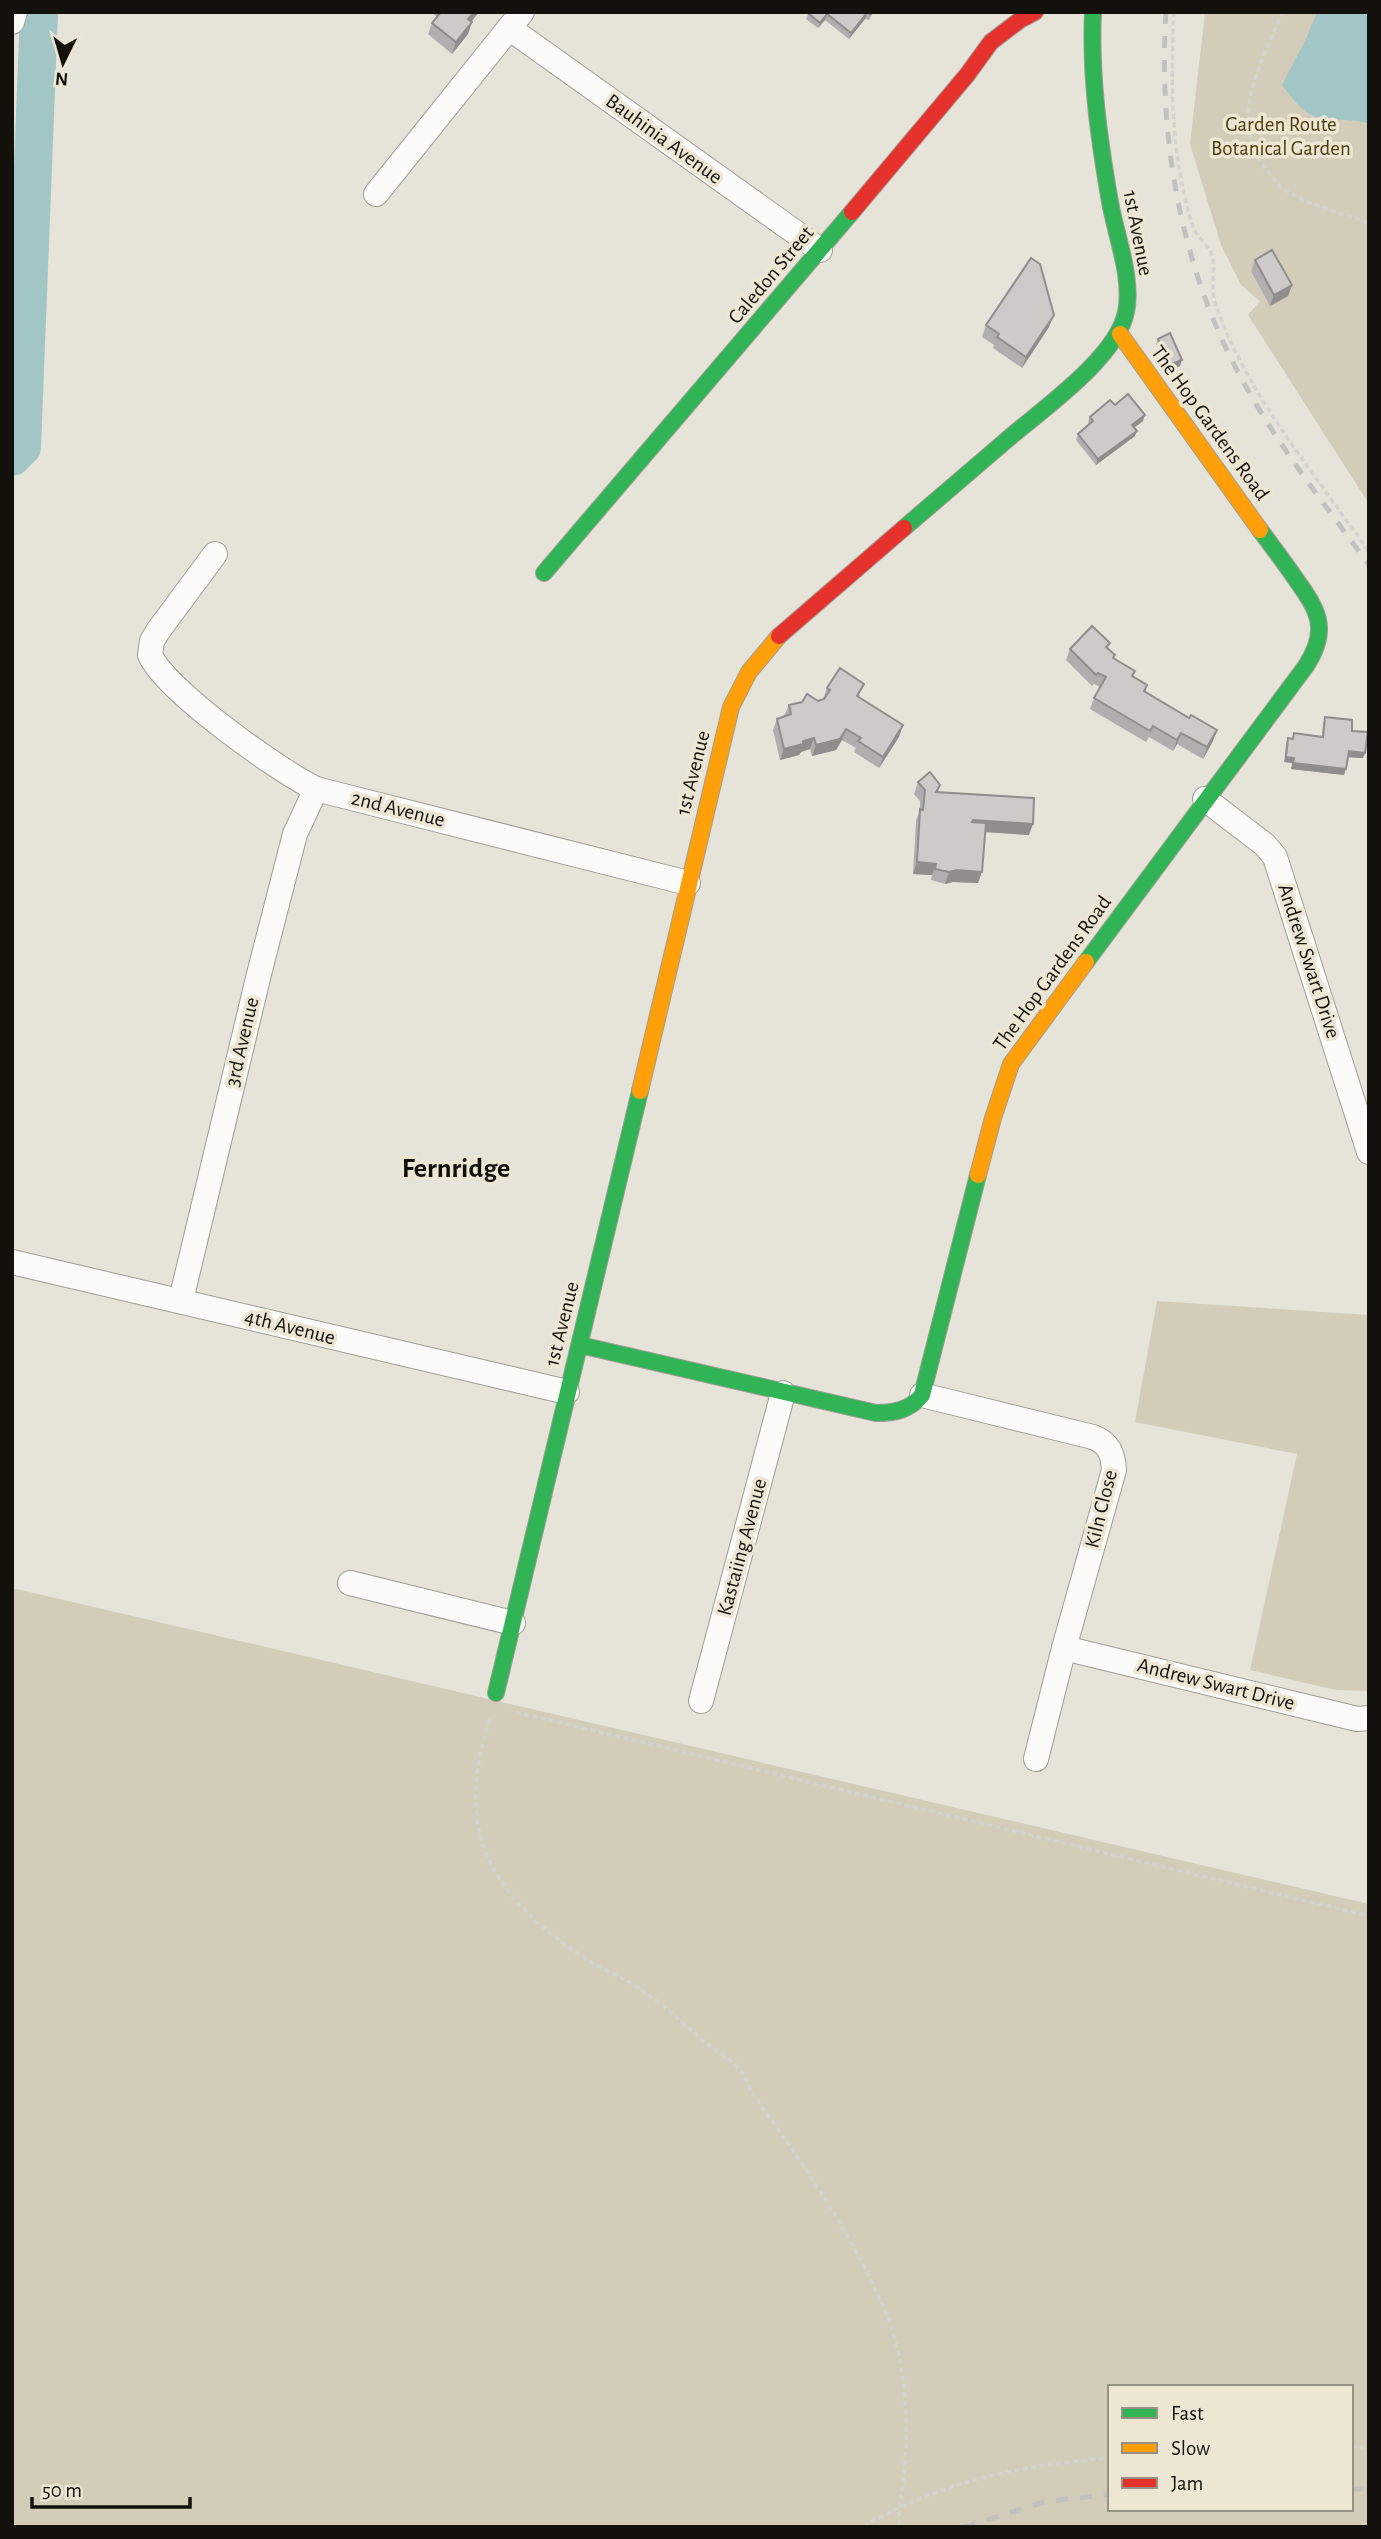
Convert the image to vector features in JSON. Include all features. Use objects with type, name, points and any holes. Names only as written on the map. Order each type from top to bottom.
[{"type":"street","points":[[12,22],[15,12]]},
{"type":"street","name":"Caledon Street","points":[[544,573],[820,250],[967,75],[991,42],[1035,12]]},
{"type":"street","name":"1st Avenue","points":[[495,1700],[731,707],[760,656],[779,636],[1084,374],[1120,334],[1127,310],[1126,267],[1117,238],[1093,99],[1090,44],[1093,12]]},
{"type":"street","name":"Bauhinia Avenue","points":[[376,194],[516,20],[820,250]]},
{"type":"street","name":"The Hop Gardens Road","points":[[922,1395],[993,1118],[1011,1064],[1314,654],[1319,642],[1320,616],[1312,603],[1120,334]]},
{"type":"street","name":"2nd Avenue","points":[[215,554],[152,640],[150,655],[173,685],[220,724],[293,776],[316,789],[688,883]]},
{"type":"street","name":"3rd Avenue","points":[[181,1300],[295,834],[316,789]]},
{"type":"street","name":"Andrew Swart Drive","points":[[1205,799],[1265,845],[1275,857],[1369,1152]]},
{"type":"street","name":"4th Avenue","points":[[12,1262],[567,1392]]},
{"type":"street","points":[[580,1345],[876,1413],[901,1410],[917,1403],[922,1395]]},
{"type":"street","name":"Kastaiing Avenue","points":[[701,1701],[783,1393]]},
{"type":"street","name":"Kiln Close","points":[[922,1395],[1093,1437],[1109,1447],[1114,1470],[1036,1759]]},
{"type":"street","points":[[350,1583],[513,1622]]},
{"type":"street","name":"Andrew Swart Drive","points":[[1064,1648],[1357,1718],[1369,1718]]},
{"type":"path","points":[[1174,12],[1174,131],[1180,181],[1193,229],[1211,253],[1213,299],[1246,370],[1291,443],[1369,552]]},
{"type":"path","points":[[1283,12],[1266,48],[1252,87],[1247,112],[1257,161],[1283,188],[1335,213],[1369,223]]},
{"type":"path","points":[[900,2527],[898,2509],[906,2463],[901,2362],[895,2332],[877,2292],[788,2139],[753,2094],[738,2066],[639,1989],[587,1960],[534,1921],[508,1891],[489,1863],[478,1827],[474,1794],[475,1774],[495,1700],[1369,1916]]},
{"type":"path","points":[[864,2527],[935,2493],[999,2473],[1051,2463],[1108,2458]]},
{"type":"green space","name":"Garden Route Botanical Garden","points":[[1205,12],[1369,12],[1369,504],[1248,315],[1260,301],[1241,285],[1221,245],[1190,144]]},
{"type":"green space","points":[[1157,1301],[1369,1315],[1369,1691],[1336,1690],[1250,1670],[1297,1454],[1135,1422]]},
{"type":"green space","points":[[12,1588],[1369,1904],[1369,2527],[12,2527]]},
{"type":"water","points":[[1317,12],[1369,12],[1369,124],[1320,118],[1309,114],[1282,85]]},
{"type":"building","points":[[441,12],[474,12],[468,19],[472,22],[456,42],[432,23]]},
{"type":"building","points":[[809,12],[872,12],[867,13],[851,33],[827,14],[820,23]]},
{"type":"building","points":[[1272,250],[1292,285],[1274,295],[1255,260]]},
{"type":"building","points":[[1031,258],[1040,264],[1054,315],[1026,357],[997,337],[999,334],[986,325]]},
{"type":"building","points":[[1170,333],[1182,360],[1172,364],[1158,339]]},
{"type":"building","points":[[1128,394],[1145,415],[1132,425],[1137,431],[1098,459],[1078,434],[1093,421],[1090,417],[1110,400],[1115,405]]},
{"type":"building","points":[[1092,626],[1110,643],[1106,647],[1115,655],[1113,658],[1135,671],[1132,676],[1147,685],[1144,691],[1189,718],[1191,715],[1217,730],[1207,747],[1181,733],[1177,740],[1153,726],[1150,731],[1094,698],[1106,677],[1098,673],[1096,675],[1070,649]]},
{"type":"building","points":[[840,668],[864,684],[857,696],[903,725],[883,757],[858,741],[861,738],[846,729],[840,739],[816,745],[814,738],[784,749],[777,719],[791,714],[789,705],[802,702],[807,694],[818,701],[824,699],[830,690],[827,688]]},
{"type":"building","points":[[1325,717],[1352,720],[1352,731],[1368,732],[1365,753],[1349,751],[1346,769],[1293,763],[1294,758],[1286,757],[1288,738],[1293,739],[1294,733],[1323,737]]},
{"type":"building","points":[[930,772],[940,785],[936,792],[1034,798],[1033,824],[973,820],[972,822],[986,823],[982,872],[949,872],[935,869],[936,864],[917,862],[920,809],[923,810],[925,790],[918,782]]},
{"type":"waterway","points":[[12,457],[22,447],[39,12]]},
{"type":"railway","points":[[1166,12],[1164,58],[1170,151],[1177,197],[1201,287],[1238,372],[1267,423],[1369,565]]},
{"type":"railway","points":[[1353,2489],[1369,2489]]},
{"type":"railway","points":[[964,2527],[1044,2502],[1108,2494]]},
{"type":"traffic: fast","points":[[904,528],[1077,381],[1109,346],[1120,329],[1126,312],[1127,285],[1099,131],[1094,84],[1093,12]]},
{"type":"traffic: fast","points":[[544,573],[852,212]]},
{"type":"traffic: fast","points":[[1086,962],[1306,666],[1318,641],[1318,620],[1310,600],[1260,530]]},
{"type":"traffic: fast","points":[[496,1693],[640,1091]]},
{"type":"traffic: fast","points":[[580,1345],[876,1413],[907,1407],[922,1395],[978,1175]]},
{"type":"traffic: slow","points":[[1120,334],[1260,530]]},
{"type":"traffic: slow","points":[[640,1091],[731,707],[749,672],[779,636]]},
{"type":"traffic: slow","points":[[978,1175],[1011,1064],[1086,962]]},
{"type":"traffic: jam","points":[[852,212],[967,75],[991,42],[1035,12]]},
{"type":"traffic: jam","points":[[779,636],[904,528]]},
{"type":"district","name":"Fernridge","points":[[456,1169]]}]
